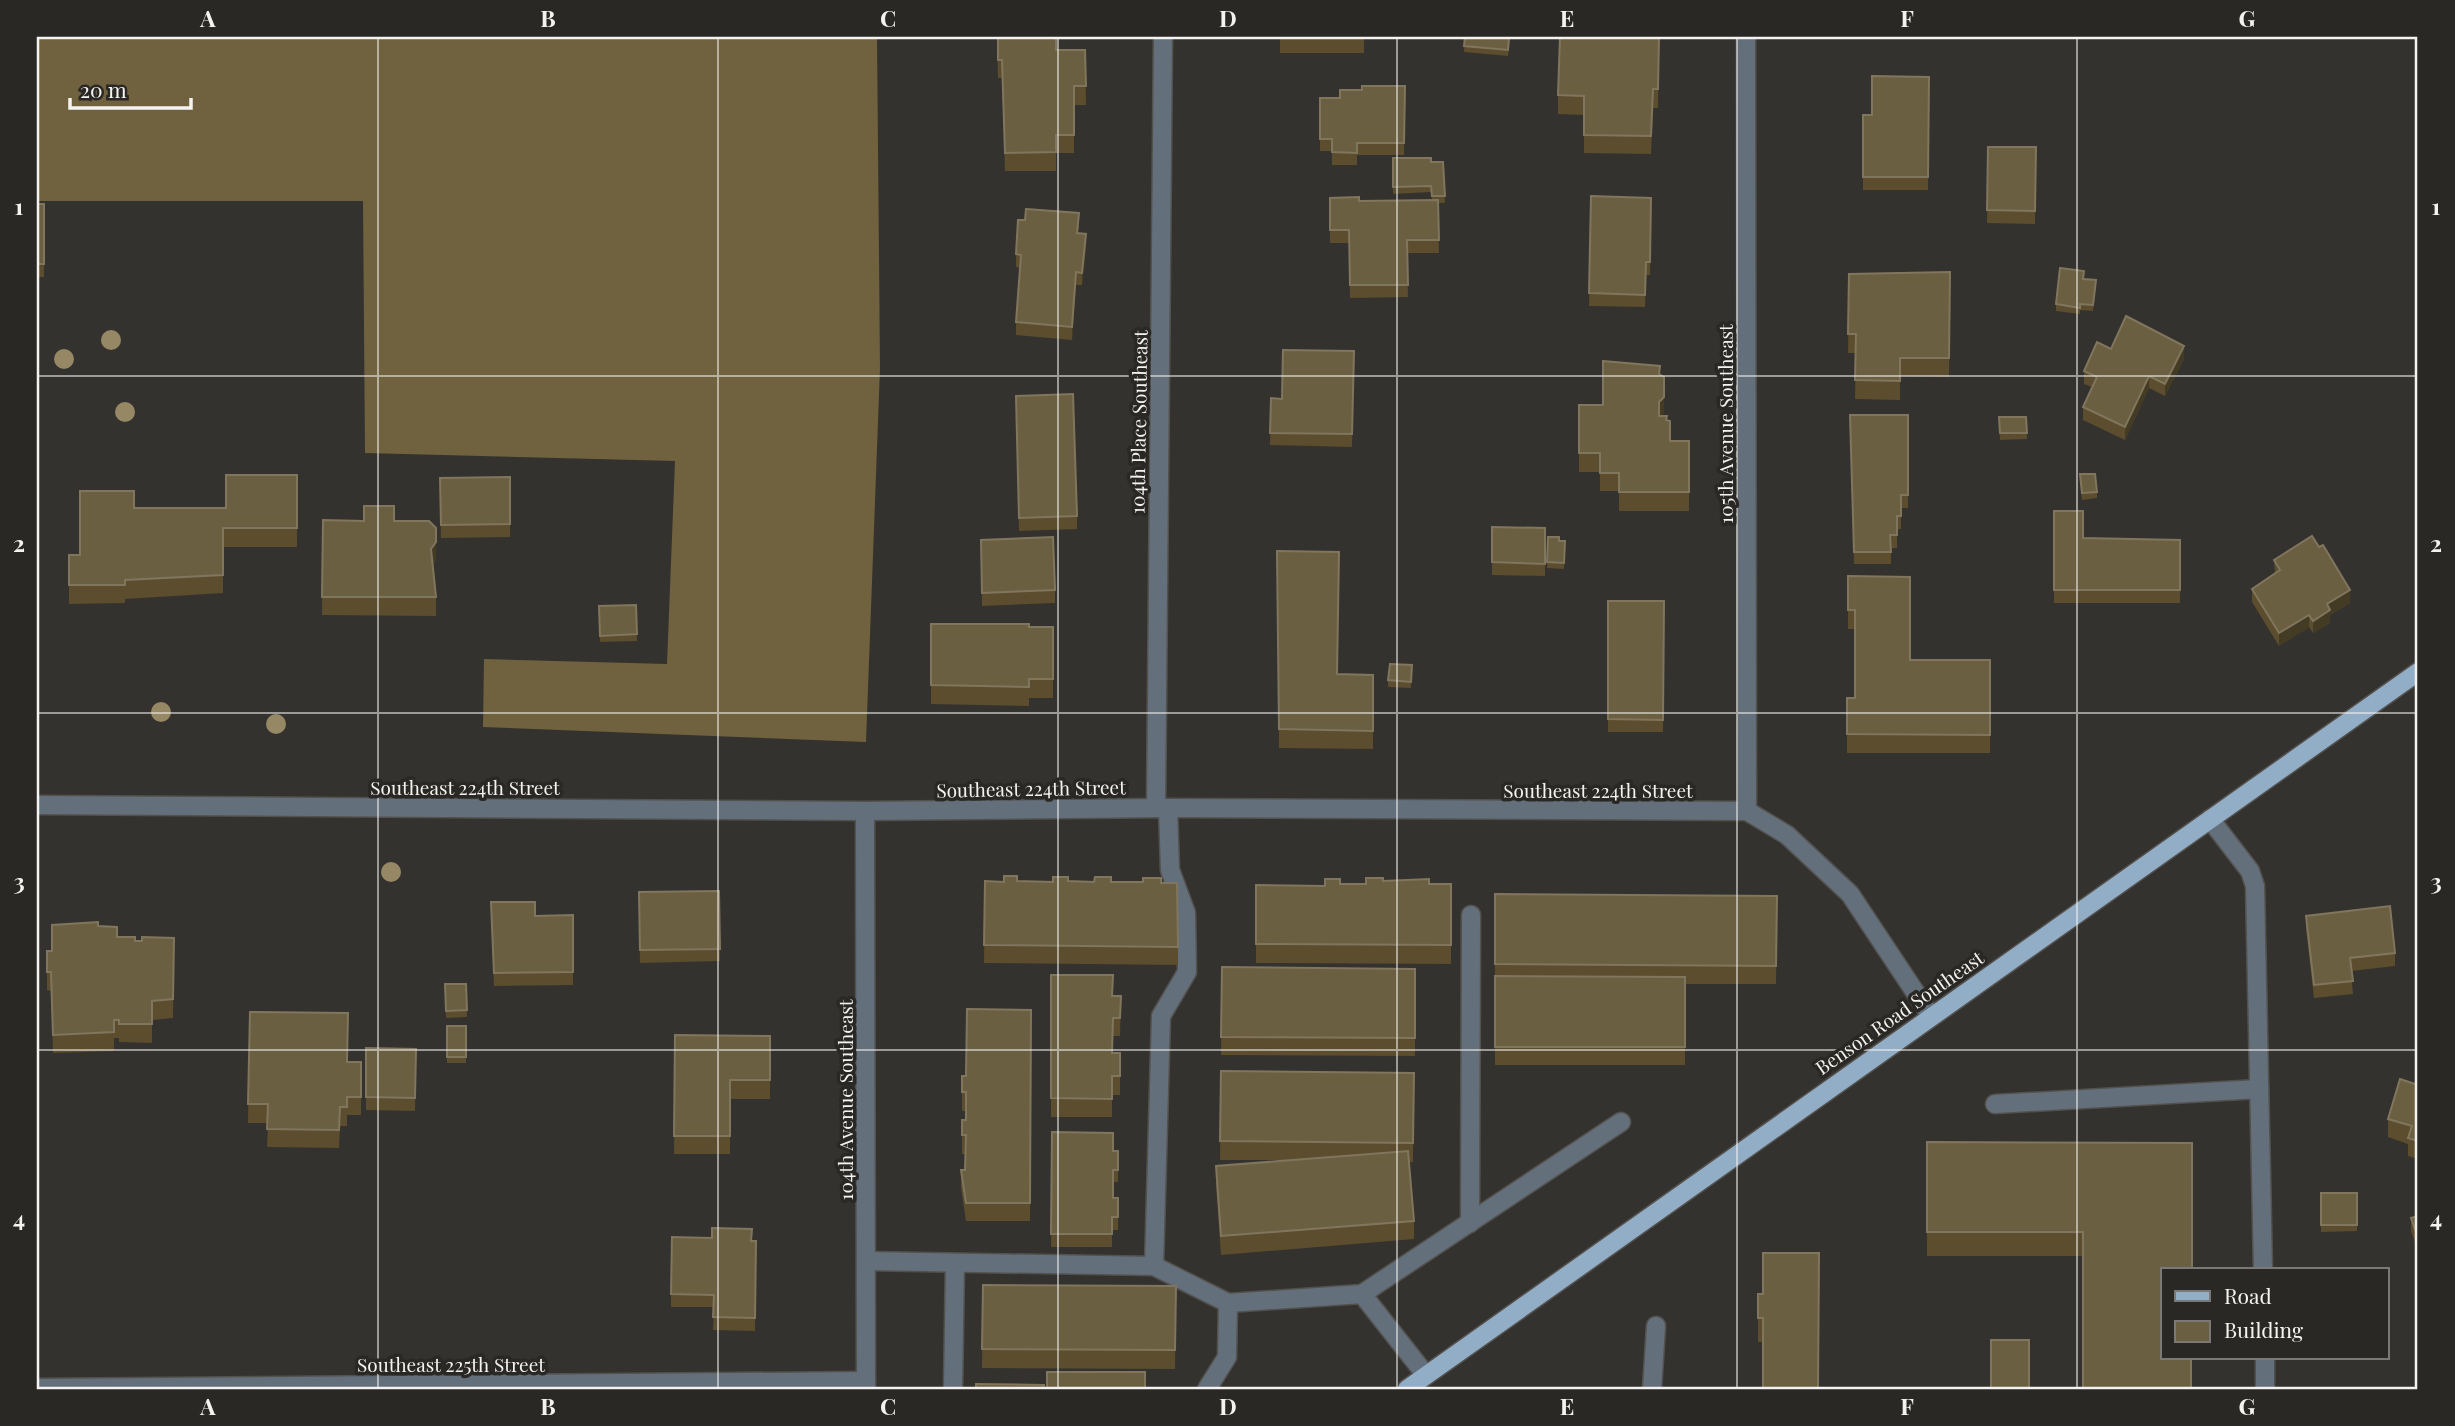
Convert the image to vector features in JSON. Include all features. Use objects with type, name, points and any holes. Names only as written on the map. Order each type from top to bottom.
[{"type":"main road","name":"Benson Road Southeast","points":[[1407,1389],[2418,672]]},
{"type":"street","name":"104th Place Southeast","points":[[1154,1266],[1161,1016],[1187,972],[1186,912],[1170,870],[1162,808],[1163,37]]},
{"type":"street","name":"105th Avenue Southeast","points":[[1746,37],[1747,811]]},
{"type":"street","name":"Southeast 224th Street","points":[[37,805],[865,811],[1162,808],[1747,811]]},
{"type":"street","name":"104th Avenue Southeast","points":[[865,811],[866,1385]]},
{"type":"street","points":[[1747,811],[1798,844],[1850,894],[1931,1016]]},
{"type":"street","points":[[2210,819],[2250,871],[2255,886],[2263,1268]]},
{"type":"street","points":[[1470,1223],[1471,915]]},
{"type":"street","points":[[1996,1104],[2259,1088]]},
{"type":"street","points":[[866,1261],[1154,1266],[1228,1303],[1362,1294],[1621,1122]]},
{"type":"street","points":[[953,1389],[955,1263]]},
{"type":"street","points":[[1362,1294],[1425,1374]]},
{"type":"street","points":[[1207,1389],[1227,1357],[1228,1303]]},
{"type":"street","points":[[1652,1389],[1656,1326]]},
{"type":"street","points":[[2265,1360],[2265,1389]]},
{"type":"street","name":"Southeast 225th Street","points":[[37,1388],[866,1385]]},
{"type":"shaded area","points":[[37,37],[877,37],[880,368],[866,742],[483,727],[484,659],[667,664],[675,461],[365,453],[363,201],[37,201]]},
{"type":"building","points":[[998,37],[1056,37],[1056,50],[1085,50],[1086,86],[1074,86],[1074,135],[1056,135],[1056,152],[1005,153],[1002,60],[998,60]]},
{"type":"building","points":[[1465,37],[1509,37],[1508,50],[1464,46]]},
{"type":"building","points":[[1560,37],[1659,37],[1658,89],[1653,89],[1651,136],[1584,135],[1584,96],[1558,95]]},
{"type":"building","points":[[1872,76],[1929,77],[1928,177],[1863,177],[1863,115],[1872,115]]},
{"type":"building","points":[[1362,86],[1405,86],[1404,143],[1357,143],[1357,153],[1332,152],[1332,139],[1320,139],[1320,98],[1340,98],[1340,90],[1362,90]]},
{"type":"building","points":[[1988,147],[2036,147],[2035,211],[1987,210]]},
{"type":"building","points":[[1393,158],[1431,158],[1431,162],[1443,162],[1445,196],[1432,196],[1431,186],[1393,187]]},
{"type":"building","points":[[1591,196],[1651,198],[1650,262],[1646,262],[1645,295],[1589,293]]},
{"type":"building","points":[[1359,197],[1359,201],[1438,200],[1439,240],[1407,240],[1408,285],[1350,285],[1349,230],[1330,230],[1330,198]]},
{"type":"building","points":[[37,204],[44,204],[44,264],[37,264]]},
{"type":"building","points":[[1026,209],[1079,213],[1077,233],[1086,234],[1082,273],[1076,272],[1072,327],[1016,322],[1021,255],[1016,254],[1018,220],[1025,220]]},
{"type":"building","points":[[2060,268],[2084,271],[2083,279],[2096,280],[2093,305],[2080,304],[2080,308],[2056,304]]},
{"type":"building","points":[[1950,272],[1949,358],[1900,358],[1900,381],[1855,380],[1856,334],[1848,334],[1849,274]]},
{"type":"building","points":[[2126,316],[2184,346],[2165,384],[2149,376],[2125,427],[2083,407],[2097,377],[2084,371],[2097,342],[2111,349]]},
{"type":"building","points":[[1283,350],[1354,351],[1352,434],[1270,433],[1271,398],[1282,399]]},
{"type":"building","points":[[1603,361],[1660,366],[1659,374],[1664,377],[1664,397],[1659,402],[1659,416],[1667,416],[1666,420],[1670,421],[1670,441],[1689,441],[1689,492],[1619,492],[1619,473],[1600,473],[1600,453],[1579,453],[1579,405],[1603,405]]},
{"type":"building","points":[[1073,394],[1077,516],[1019,518],[1016,396]]},
{"type":"building","points":[[1850,415],[1908,415],[1908,495],[1901,495],[1897,535],[1890,535],[1891,552],[1854,552]]},
{"type":"building","points":[[1999,417],[2026,417],[2027,433],[2000,433]]},
{"type":"building","points":[[2080,474],[2095,474],[2097,492],[2082,493]]},
{"type":"building","points":[[226,475],[297,475],[297,528],[223,528],[223,575],[125,580],[125,585],[69,585],[69,555],[80,555],[80,491],[134,491],[134,508],[226,508]]},
{"type":"building","points":[[510,477],[510,524],[441,525],[440,478]]},
{"type":"building","points":[[364,506],[394,506],[394,521],[429,521],[436,528],[436,542],[431,549],[436,597],[322,597],[323,520],[364,521]]},
{"type":"building","points":[[2054,511],[2083,511],[2083,538],[2180,540],[2180,590],[2054,590]]},
{"type":"building","points":[[1492,527],[1545,528],[1545,564],[1492,562]]},
{"type":"building","points":[[2312,536],[2319,547],[2323,545],[2350,590],[2327,604],[2330,610],[2313,621],[2309,615],[2279,633],[2252,589],[2280,570],[2274,560]]},
{"type":"building","points":[[1053,537],[1055,590],[982,593],[981,540]]},
{"type":"building","points":[[1548,537],[1559,537],[1559,541],[1565,541],[1564,563],[1547,562]]},
{"type":"building","points":[[1277,551],[1339,552],[1337,674],[1373,675],[1373,731],[1279,729]]},
{"type":"building","points":[[1848,576],[1910,577],[1910,660],[1990,660],[1990,735],[1847,734],[1847,698],[1855,698],[1855,610],[1848,610]]},
{"type":"building","points":[[1608,601],[1664,601],[1663,720],[1608,719]]},
{"type":"building","points":[[636,605],[637,634],[600,636],[599,606]]},
{"type":"building","points":[[931,624],[1029,624],[1029,627],[1053,627],[1053,679],[1029,679],[1029,687],[931,685]]},
{"type":"building","points":[[1390,664],[1412,665],[1411,682],[1388,680]]},
{"type":"building","points":[[1004,876],[1017,876],[1017,881],[1053,882],[1053,877],[1068,877],[1068,881],[1094,882],[1095,877],[1111,877],[1111,882],[1143,882],[1143,878],[1161,878],[1161,883],[1177,883],[1178,947],[984,945],[985,881],[1004,882]]},
{"type":"building","points":[[1366,878],[1383,878],[1383,881],[1429,879],[1429,884],[1451,884],[1451,945],[1256,944],[1256,885],[1325,886],[1325,879],[1340,879],[1340,884],[1366,884]]},
{"type":"building","points":[[719,891],[720,949],[640,950],[639,892]]},
{"type":"building","points":[[1495,894],[1777,896],[1776,966],[1495,964]]},
{"type":"building","points":[[491,902],[535,902],[535,916],[573,915],[573,972],[494,973]]},
{"type":"building","points":[[2390,906],[2395,953],[2350,958],[2353,981],[2314,985],[2306,916]]},
{"type":"building","points":[[98,922],[98,926],[117,927],[117,937],[135,937],[135,941],[142,941],[142,937],[174,938],[173,999],[152,1001],[152,1024],[119,1024],[119,1020],[114,1020],[114,1032],[53,1035],[51,972],[47,972],[47,951],[52,951],[52,925]]},
{"type":"building","points":[[1222,967],[1415,969],[1415,1038],[1221,1037]]},
{"type":"building","points":[[1051,975],[1113,975],[1112,996],[1121,996],[1120,1018],[1113,1018],[1112,1053],[1120,1053],[1120,1076],[1112,1076],[1112,1099],[1051,1098]]},
{"type":"building","points":[[1495,976],[1685,977],[1685,1047],[1495,1047]]},
{"type":"building","points":[[445,984],[466,984],[467,1010],[446,1011]]},
{"type":"building","points":[[967,1009],[1031,1010],[1030,1203],[966,1203],[961,1170],[965,1170],[966,1135],[962,1135],[962,1120],[966,1120],[966,1092],[962,1092],[962,1076],[966,1076]]},
{"type":"building","points":[[250,1012],[348,1013],[347,1062],[361,1062],[361,1097],[347,1097],[347,1107],[340,1107],[339,1130],[267,1129],[268,1104],[248,1104]]},
{"type":"building","points":[[447,1026],[466,1026],[466,1057],[447,1057]]},
{"type":"building","points":[[675,1035],[770,1036],[770,1080],[730,1080],[730,1136],[674,1136]]},
{"type":"building","points":[[366,1048],[416,1049],[415,1098],[366,1097]]},
{"type":"building","points":[[1221,1071],[1414,1073],[1413,1143],[1220,1141]]},
{"type":"building","points":[[2400,1079],[2418,1085],[2418,1141],[2408,1138],[2412,1126],[2388,1119]]},
{"type":"building","points":[[1052,1132],[1113,1133],[1113,1151],[1118,1151],[1118,1170],[1113,1170],[1113,1198],[1118,1198],[1118,1217],[1112,1217],[1112,1234],[1051,1234]]},
{"type":"building","points":[[1927,1142],[2192,1143],[2192,1268],[2161,1268],[2161,1360],[2191,1360],[2191,1389],[2083,1389],[2083,1232],[1927,1232]]},
{"type":"building","points":[[1408,1151],[1414,1221],[1221,1236],[1216,1166]]},
{"type":"building","points":[[2321,1193],[2357,1193],[2357,1225],[2321,1225]]},
{"type":"building","points":[[2418,1216],[2418,1238],[2411,1218]]},
{"type":"building","points":[[712,1228],[752,1229],[751,1241],[756,1241],[755,1318],[713,1317],[714,1295],[671,1294],[672,1237],[712,1238]]},
{"type":"building","points":[[1763,1253],[1819,1253],[1818,1389],[1763,1389],[1763,1318],[1758,1318],[1758,1294],[1763,1294]]},
{"type":"building","points":[[983,1285],[1176,1286],[1175,1350],[982,1349]]},
{"type":"building","points":[[1991,1340],[2029,1340],[2029,1389],[1991,1389]]},
{"type":"building","points":[[1047,1372],[1145,1372],[1145,1389],[1047,1389]]},
{"type":"building","points":[[976,1384],[1044,1385],[1044,1389],[976,1389]]}]
